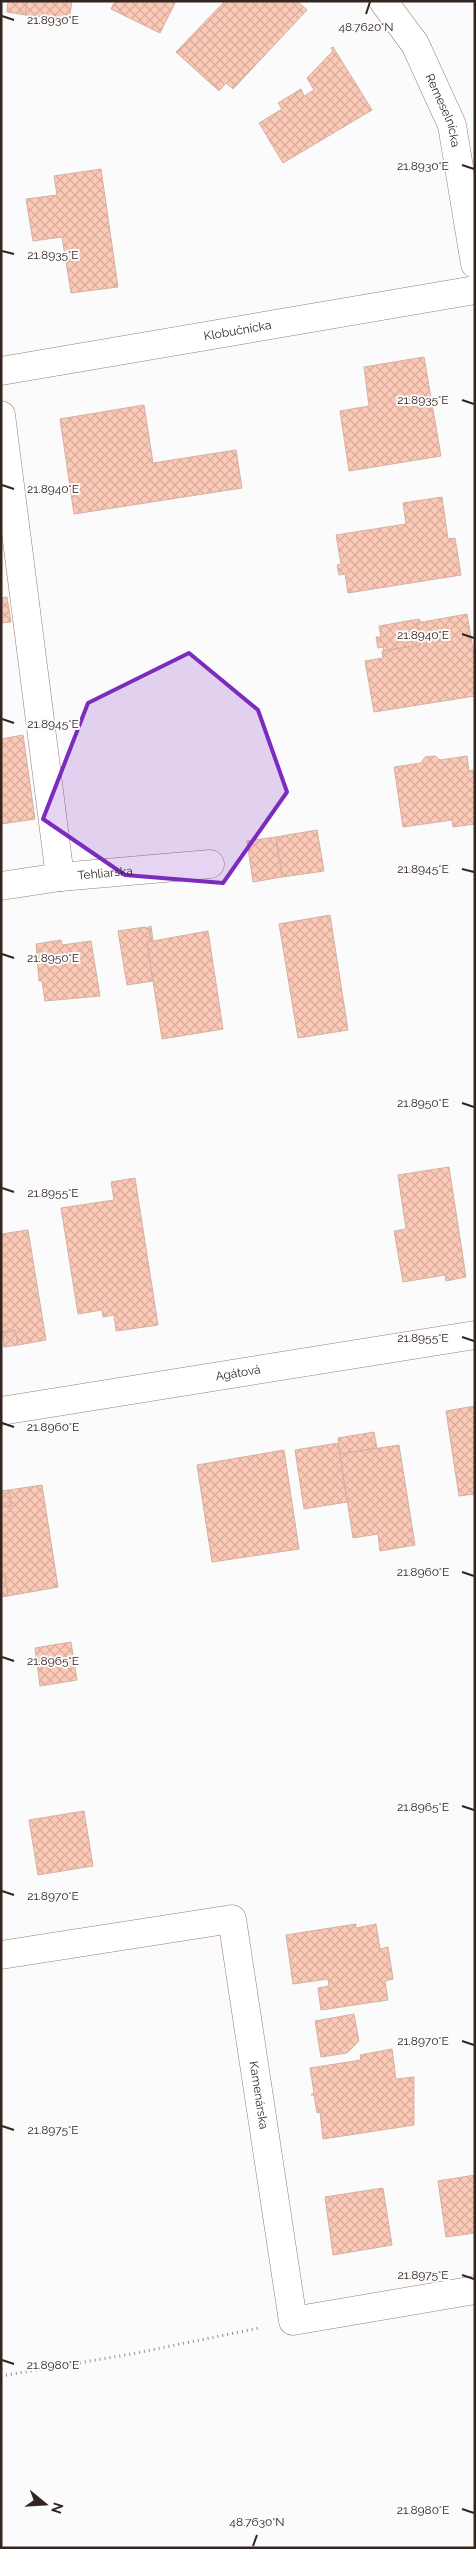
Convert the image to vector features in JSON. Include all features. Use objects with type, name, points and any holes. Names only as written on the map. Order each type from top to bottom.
[{"type":"street","name":"Remeselnícka","points":[[384,1],[415,44],[452,125],[475,264]]},
{"type":"street","name":"Klobučnícka","points":[[1,371],[475,290]]},
{"type":"street","points":[[1,415],[60,878]]},
{"type":"street","name":"Tehliarska","points":[[1,886],[60,878],[210,864]]},
{"type":"street","name":"Agátová","points":[[1,1411],[475,1336]]},
{"type":"street","name":"Kamenárska","points":[[1,1955],[232,1919],[294,2321]]},
{"type":"street","points":[[294,2321],[475,2290]]},
{"type":"path","points":[[1,2376],[131,2354],[294,2321]]},
{"type":"highlighted area","points":[[189,653],[258,710],[287,792],[223,883],[125,875],[43,819],[88,703]]},
{"type":"building","points":[[8,1],[27,1],[25,15],[7,12]]},
{"type":"building","points":[[27,1],[72,1],[69,21],[25,15]]},
{"type":"building","points":[[115,1],[176,1],[160,33],[111,9]]},
{"type":"building","points":[[225,1],[297,1],[307,10],[233,89],[226,83],[219,91],[176,52]]},
{"type":"building","points":[[333,47],[372,110],[283,163],[259,123],[282,109],[278,103],[301,89],[304,96],[314,90],[307,78],[333,51],[331,48]]},
{"type":"building","points":[[101,169],[118,287],[71,293],[62,237],[33,241],[26,199],[57,195],[54,176]]},
{"type":"building","points":[[424,357],[441,456],[349,471],[340,411],[369,406],[364,367]]},
{"type":"building","points":[[144,405],[153,463],[236,450],[242,488],[74,514],[60,419]]},
{"type":"building","points":[[442,497],[448,539],[455,538],[461,575],[348,593],[345,574],[339,575],[337,565],[341,564],[336,535],[406,524],[403,503]]},
{"type":"building","points":[[7,597],[11,622],[1,623],[1,598]]},
{"type":"building","points":[[467,614],[475,661],[475,696],[374,712],[365,661],[383,658],[382,651],[420,645],[417,623]]},
{"type":"building","points":[[419,619],[421,622],[417,623],[420,645],[384,651],[383,647],[378,648],[376,637],[381,637],[379,626]]},
{"type":"building","points":[[23,735],[35,819],[1,824],[1,739]]},
{"type":"building","points":[[435,756],[440,760],[467,756],[469,771],[473,770],[475,783],[475,824],[453,827],[452,820],[403,827],[394,767],[421,763],[425,757]]},
{"type":"building","points":[[317,830],[324,871],[282,877],[276,837]]},
{"type":"building","points":[[276,837],[282,877],[253,882],[247,841]]},
{"type":"building","points":[[330,915],[348,1030],[298,1038],[279,924]]},
{"type":"building","points":[[151,926],[153,941],[208,931],[223,1029],[162,1039],[147,942],[151,941],[149,929],[145,929]]},
{"type":"building","points":[[145,927],[149,929],[151,941],[147,942],[153,981],[127,985],[118,931]]},
{"type":"building","points":[[61,940],[62,945],[91,941],[100,996],[45,1001],[42,981],[39,981],[36,944]]},
{"type":"building","points":[[449,1167],[466,1277],[446,1281],[445,1275],[403,1282],[394,1231],[406,1229],[398,1175]]},
{"type":"building","points":[[135,1178],[158,1325],[116,1331],[114,1315],[103,1317],[102,1310],[78,1314],[61,1208],[114,1200],[111,1182]]},
{"type":"building","points":[[28,1230],[46,1340],[18,1345],[15,1330],[1,1333],[1,1234]]},
{"type":"building","points":[[15,1330],[18,1345],[4,1347],[2,1332]]},
{"type":"building","points":[[475,1406],[475,1494],[459,1496],[446,1411]]},
{"type":"building","points":[[374,1432],[377,1448],[340,1454],[338,1438]]},
{"type":"building","points":[[338,1443],[347,1502],[304,1509],[295,1450]]},
{"type":"building","points":[[399,1445],[415,1545],[380,1551],[378,1534],[353,1538],[340,1454]]},
{"type":"building","points":[[284,1450],[299,1549],[212,1562],[197,1465]]},
{"type":"building","points":[[42,1485],[58,1587],[8,1596],[5,1575],[1,1576],[1,1507],[11,1506],[9,1490]]},
{"type":"building","points":[[9,1490],[11,1506],[1,1507],[1,1491]]},
{"type":"building","points":[[5,1575],[8,1596],[1,1597],[1,1576]]},
{"type":"building","points":[[71,1642],[77,1680],[40,1686],[35,1648]]},
{"type":"building","points":[[84,1811],[93,1866],[38,1875],[29,1820]]},
{"type":"building","points":[[356,1924],[356,1928],[376,1924],[380,1949],[388,1947],[393,1979],[385,1981],[388,2000],[321,2010],[318,1988],[329,1986],[328,1979],[293,1984],[286,1935]]},
{"type":"building","points":[[354,2014],[359,2041],[347,2053],[321,2057],[315,2021]]},
{"type":"building","points":[[392,2049],[396,2079],[414,2077],[414,2125],[323,2139],[320,2112],[317,2113],[314,2095],[311,2095],[314,2093],[310,2068],[361,2060],[360,2055]]},
{"type":"building","points":[[475,2175],[475,2233],[446,2237],[438,2181]]},
{"type":"building","points":[[383,2188],[392,2245],[333,2255],[325,2197]]}]
